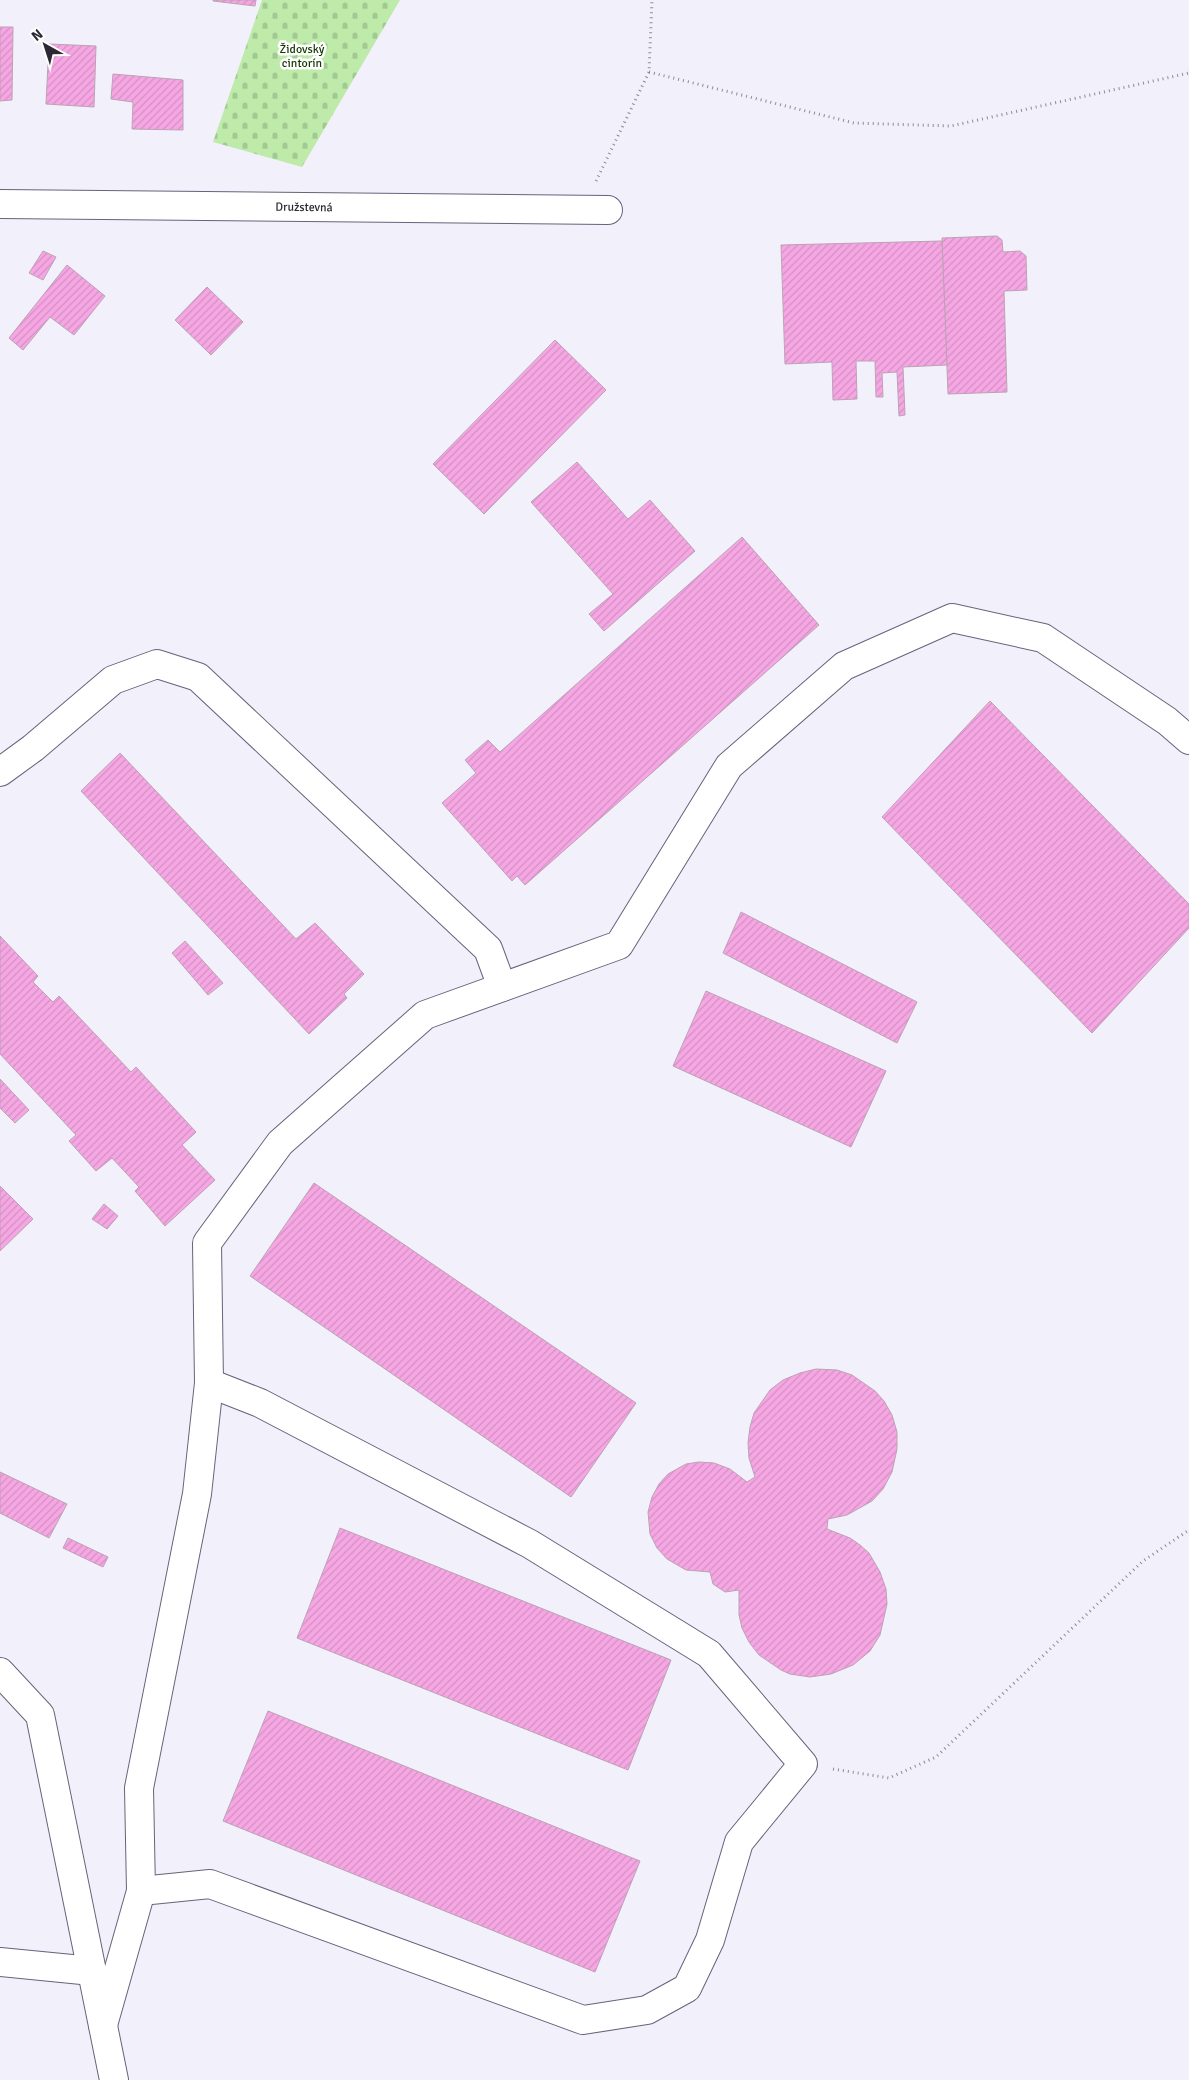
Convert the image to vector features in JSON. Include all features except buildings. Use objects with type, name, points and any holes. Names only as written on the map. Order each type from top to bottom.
[{"type":"street","name":"Družstevná","points":[[0,204],[608,210]]},
{"type":"street","points":[[103,2025],[141,1891],[140,1788],[197,1494],[209,1383],[207,1243],[280,1142],[425,1015],[618,945],[729,766],[844,666],[952,618],[1043,638],[1167,721],[1189,740]]},
{"type":"street","points":[[0,772],[33,748],[113,680],[157,664],[198,677],[488,949],[502,987]]},
{"type":"street","points":[[141,1891],[210,1884],[583,2020],[647,2010],[686,1988],[710,1940],[739,1842],[802,1764],[709,1654],[530,1544],[260,1403],[209,1383]]},
{"type":"street","points":[[0,1672],[40,1715],[114,2080]]},
{"type":"street","points":[[0,1962],[92,1971]]},
{"type":"path","points":[[582,210],[649,72],[652,0]]},
{"type":"path","points":[[649,72],[854,123],[951,126],[1189,73]]},
{"type":"path","points":[[802,1764],[889,1778],[936,1757],[1143,1561],[1189,1530]]},
{"type":"green space","name":"Židovský cintorín","points":[[262,0],[400,0],[302,167],[213,142]]}]
